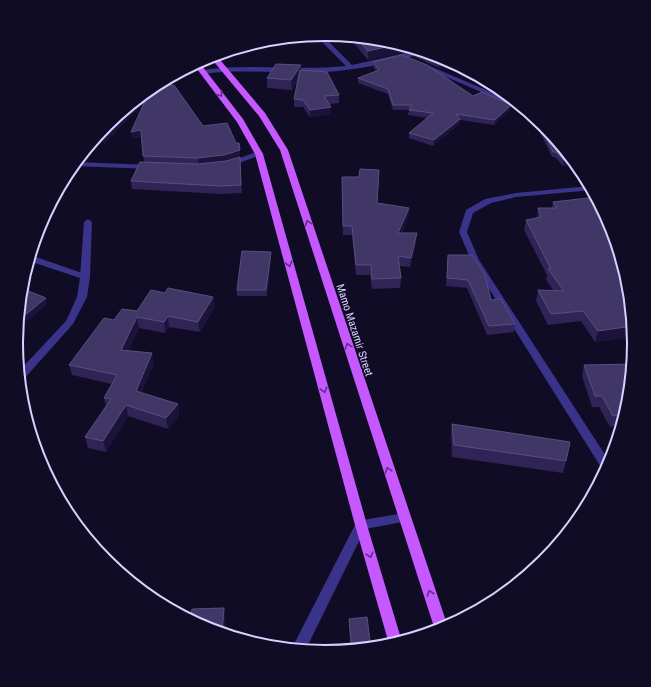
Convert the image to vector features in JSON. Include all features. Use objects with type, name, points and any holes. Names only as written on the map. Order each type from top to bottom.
[{"type":"main road","name":"Mamo Mazamir Street","points":[[217,61],[262,115],[284,150],[440,623]]},
{"type":"main road","points":[[200,68],[240,121],[259,154],[361,525],[394,638]]},
{"type":"street","points":[[324,41],[352,68]]},
{"type":"street","points":[[203,72],[222,68],[320,71],[352,68],[412,54]]},
{"type":"street","points":[[402,56],[506,101]]},
{"type":"street","points":[[219,166],[259,154]]},
{"type":"street","points":[[82,164],[159,167]]},
{"type":"street","points":[[585,189],[516,195],[488,201],[469,212],[463,232],[475,260],[604,462]]},
{"type":"street","points":[[25,371],[70,322],[82,297],[85,277],[88,222]]},
{"type":"street","points":[[35,260],[85,277]]},
{"type":"street","points":[[301,644],[361,525],[404,518]]},
{"type":"building","points":[[362,44],[386,47],[368,51]]},
{"type":"building","points":[[402,55],[427,65],[473,96],[482,92],[511,105],[495,120],[456,114],[460,119],[434,140],[409,133],[433,113],[409,110],[412,105],[393,105],[388,89],[358,78],[379,70],[373,62]]},
{"type":"building","points":[[276,64],[301,65],[291,80],[267,78]]},
{"type":"building","points":[[300,70],[327,72],[339,95],[324,96],[331,107],[310,110],[303,100],[294,99]]},
{"type":"building","points":[[168,85],[174,85],[203,126],[227,123],[236,143],[239,143],[240,150],[224,155],[198,158],[143,156],[141,130],[131,132],[145,101]]},
{"type":"building","points":[[546,137],[566,160],[556,152],[553,152]]},
{"type":"building","points":[[240,157],[241,185],[220,186],[131,181],[140,162],[198,164],[226,161]]},
{"type":"building","points":[[360,169],[379,170],[377,203],[409,208],[398,233],[417,233],[411,258],[398,256],[401,278],[372,279],[371,265],[356,265],[352,226],[343,226],[342,177],[359,177]]},
{"type":"building","points":[[590,198],[605,228],[618,265],[625,304],[627,327],[598,331],[583,311],[551,314],[538,290],[564,291],[548,269],[551,269],[526,220],[541,217],[538,208],[557,208],[553,202]]},
{"type":"building","points":[[242,251],[271,252],[266,290],[237,290]]},
{"type":"building","points":[[448,255],[472,255],[485,275],[491,300],[501,299],[515,324],[489,326],[468,280],[447,278]]},
{"type":"building","points":[[168,288],[213,297],[198,322],[168,316],[164,322],[137,317],[121,350],[152,353],[136,391],[178,404],[166,418],[126,405],[103,441],[85,437],[111,399],[104,398],[117,375],[69,365],[104,318],[114,320],[122,309],[137,311],[151,290],[165,293]]},
{"type":"building","points":[[28,291],[46,298],[25,315]]},
{"type":"building","points":[[627,364],[619,415],[613,416],[602,396],[595,396],[584,365]]},
{"type":"building","points":[[452,424],[570,442],[566,461],[454,445]]},
{"type":"building","points":[[224,608],[222,628],[191,615],[192,609]]},
{"type":"building","points":[[367,617],[370,642],[351,644],[349,619]]}]
